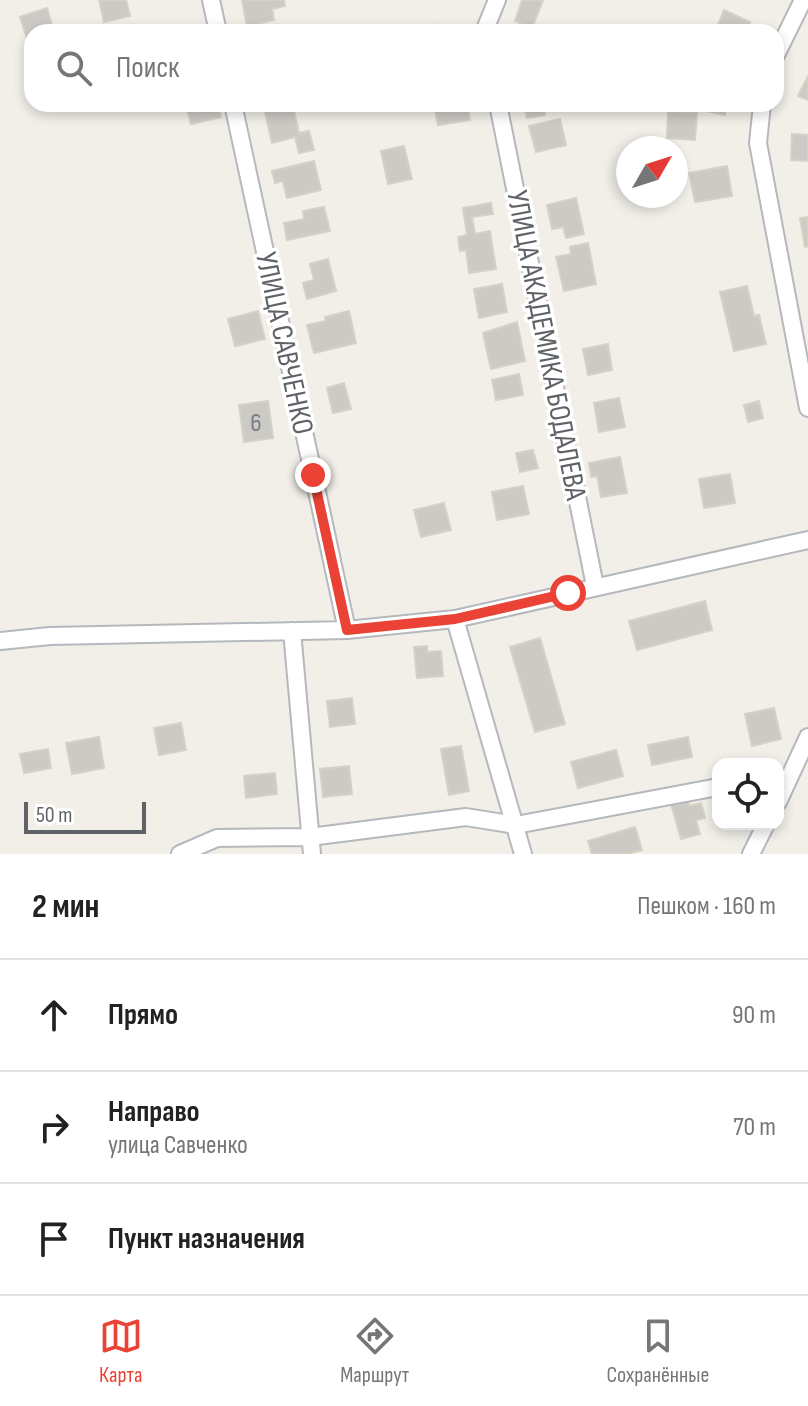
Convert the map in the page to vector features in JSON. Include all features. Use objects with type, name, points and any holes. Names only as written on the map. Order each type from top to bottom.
[{"type":"street","points":[[211,0],[216,24]]},
{"type":"street","points":[[487,24],[497,0]]},
{"type":"street","points":[[784,39],[803,0]]},
{"type":"street","name":"УЛИЦА САВЧЕНКО","points":[[235,112],[347,630]]},
{"type":"street","name":"УЛИЦА АКАДЕМИКА БОДАЛЕВА","points":[[500,112],[595,586]]},
{"type":"street","points":[[761,112],[758,143],[808,408]]},
{"type":"street","points":[[0,641],[50,636],[347,630],[455,619],[808,540]]},
{"type":"street","points":[[455,619],[523,854]]},
{"type":"street","points":[[292,631],[311,845]]},
{"type":"street","points":[[784,789],[808,737]]},
{"type":"street","points":[[187,852],[217,838],[311,845],[466,817],[516,825],[712,788]]},
{"type":"street","points":[[751,854],[763,830]]},
{"type":"building","points":[[99,0],[126,0],[130,16],[104,22]]},
{"type":"building","points":[[242,0],[284,0],[285,6],[272,9],[274,20],[247,24]]},
{"type":"building","points":[[522,0],[543,0],[534,24],[515,21]]},
{"type":"building","points":[[47,8],[52,24],[24,24],[24,29],[20,17]]},
{"type":"building","points":[[724,10],[750,22],[749,24],[718,24]]},
{"type":"building","points":[[808,76],[808,100],[798,96]]},
{"type":"building","points":[[188,112],[220,112],[221,117],[191,124]]},
{"type":"building","points":[[265,112],[294,112],[299,133],[309,131],[314,150],[299,153],[295,137],[272,143]]},
{"type":"building","points":[[436,112],[468,112],[470,120],[438,125]]},
{"type":"building","points":[[526,112],[544,112],[545,115],[527,118]]},
{"type":"building","points":[[668,112],[697,113],[695,140],[688,140],[688,136],[667,136]]},
{"type":"building","points":[[560,119],[566,145],[536,152],[529,126]]},
{"type":"building","points":[[792,134],[808,135],[808,161],[791,160]]},
{"type":"building","points":[[404,146],[412,179],[388,184],[381,151]]},
{"type":"building","points":[[314,161],[321,190],[287,198],[283,181],[275,183],[272,171]]},
{"type":"building","points":[[727,166],[732,196],[695,202],[689,173]]},
{"type":"building","points":[[576,198],[584,234],[566,238],[563,227],[552,229],[547,205]]},
{"type":"building","points":[[491,203],[493,214],[472,217],[475,234],[490,231],[496,269],[469,273],[466,250],[460,251],[458,237],[467,235],[463,208]]},
{"type":"building","points":[[324,207],[330,231],[287,240],[284,223],[304,219],[303,211]]},
{"type":"building","points":[[808,217],[808,246],[805,247],[800,218]]},
{"type":"building","points":[[588,243],[596,284],[564,291],[556,257],[571,254],[570,247]]},
{"type":"building","points":[[328,259],[336,291],[307,299],[303,283],[314,280],[310,264]]},
{"type":"building","points":[[502,284],[507,312],[479,318],[474,289]]},
{"type":"building","points":[[747,286],[754,316],[759,315],[766,344],[734,351],[720,292]]},
{"type":"building","points":[[258,311],[265,339],[235,346],[228,319]]},
{"type":"building","points":[[349,311],[356,343],[314,353],[307,325]]},
{"type":"building","points":[[517,322],[525,361],[491,369],[483,333]]},
{"type":"building","points":[[608,344],[612,370],[588,375],[583,349]]},
{"type":"building","points":[[519,374],[523,395],[496,400],[492,380]]},
{"type":"building","points":[[344,383],[351,409],[333,413],[327,388]]},
{"type":"building","points":[[619,398],[625,427],[599,432],[594,403]]},
{"type":"building","points":[[268,401],[273,438],[244,442],[239,405]]},
{"type":"building","points":[[759,401],[763,418],[748,422],[744,405]]},
{"type":"building","points":[[533,450],[538,468],[520,472],[516,453]]},
{"type":"building","points":[[620,457],[627,493],[601,497],[597,476],[591,477],[589,463]]},
{"type":"building","points":[[730,474],[735,503],[704,508],[699,479]]},
{"type":"building","points":[[523,486],[529,514],[497,520],[492,492]]},
{"type":"building","points":[[444,503],[451,530],[421,537],[414,510]]},
{"type":"building","points":[[705,601],[712,630],[637,650],[629,621]]},
{"type":"building","points":[[540,638],[565,724],[535,732],[510,647]]},
{"type":"building","points":[[427,646],[427,652],[441,651],[443,676],[417,678],[414,647]]},
{"type":"building","points":[[352,698],[355,724],[330,727],[327,701]]},
{"type":"building","points":[[774,708],[781,739],[752,746],[745,714]]},
{"type":"building","points":[[181,723],[186,750],[159,755],[154,728]]},
{"type":"building","points":[[99,737],[104,768],[72,774],[66,743]]},
{"type":"building","points":[[688,737],[692,757],[652,765],[648,745]]},
{"type":"building","points":[[461,746],[469,791],[449,795],[441,749]]},
{"type":"building","points":[[48,749],[51,768],[24,773],[20,754]]},
{"type":"building","points":[[616,750],[623,776],[578,788],[571,762]]},
{"type":"building","points":[[349,766],[352,794],[323,797],[320,769]]},
{"type":"building","points":[[275,773],[277,794],[246,798],[244,776]]},
{"type":"building","points":[[688,800],[689,806],[701,803],[705,818],[696,820],[700,834],[681,839],[671,804]]},
{"type":"building","points":[[635,827],[642,850],[627,854],[592,854],[588,841]]},
{"type":"route","points":[[313,475],[347,630],[455,619],[568,593]]}]
